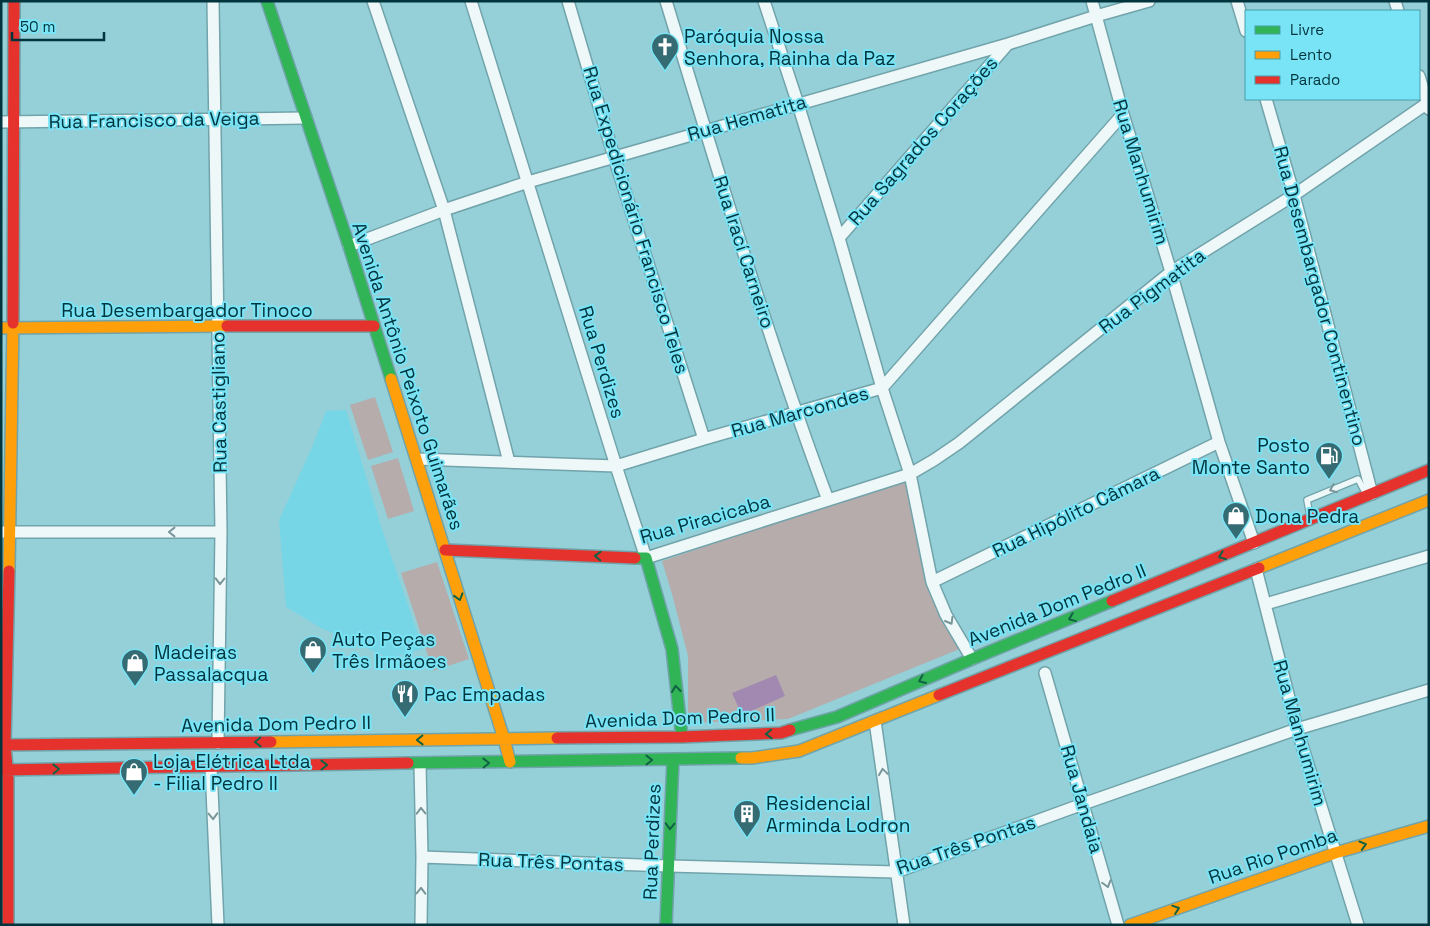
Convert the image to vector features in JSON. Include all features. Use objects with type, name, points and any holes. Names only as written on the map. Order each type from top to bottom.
[{"type":"main road","points":[[8,925],[3,745],[6,328],[14,122],[14,1]]},
{"type":"main road","name":"Avenida Antônio Peixoto Guimarães","points":[[267,1],[418,459],[510,762]]},
{"type":"main road","name":"Rua Desembargador Tinoco","points":[[6,328],[374,326]]},
{"type":"main road","name":"Avenida Dom Pedro II","points":[[3,745],[682,737],[781,733],[837,717],[972,659],[1429,470]]},
{"type":"main road","points":[[4,770],[673,760],[752,758],[800,751],[1429,500]]},
{"type":"main road","name":"Rua Piracicaba","points":[[445,550],[646,558]]},
{"type":"main road","name":"Rua Perdizes","points":[[646,558],[672,649],[682,737]]},
{"type":"main road","name":"Rua Perdizes","points":[[666,925],[673,760]]},
{"type":"main road","name":"Rua Rio Pomba","points":[[1130,925],[1335,853],[1429,826]]},
{"type":"street","name":"Rua Castigliano","points":[[213,1],[221,532],[218,743]]},
{"type":"street","points":[[373,1],[444,210],[509,462]]},
{"type":"street","name":"Rua Perdizes","points":[[471,1],[646,558]]},
{"type":"street","name":"Rua Expedicionário Francisco Teles","points":[[568,1],[614,157],[704,439]]},
{"type":"street","name":"Rua Irací Carneiro","points":[[666,1],[705,130],[796,413],[828,500]]},
{"type":"street","points":[[764,1],[798,104],[882,388],[910,474],[932,582],[946,615],[972,659]]},
{"type":"street","name":"Rua Manhumirim","points":[[1092,1],[1123,114],[1220,442],[1254,543]]},
{"type":"street","name":"Rua Hematita","points":[[349,246],[444,210],[528,182],[1008,44],[1149,1]]},
{"type":"street","points":[[1237,1],[1245,28]]},
{"type":"street","name":"Rua Sagrados Corações","points":[[839,238],[1008,44]]},
{"type":"street","points":[[1420,79],[1428,103]]},
{"type":"street","name":"Rua Desembargador Continentino","points":[[1266,100],[1294,195],[1370,495]]},
{"type":"street","name":"Rua Pigmatita","points":[[910,474],[959,443],[1171,272],[1294,195],[1428,103]]},
{"type":"street","name":"Rua Marcondes","points":[[418,459],[616,466],[882,388],[1123,114]]},
{"type":"street","name":"Rua Francisco da Veiga","points":[[1,122],[306,118]]},
{"type":"street","name":"Rua Hipólito Câmara","points":[[932,582],[1220,442]]},
{"type":"street","name":"Rua Piracicaba","points":[[646,558],[910,474]]},
{"type":"street","points":[[6,532],[221,532]]},
{"type":"street","points":[[1266,604],[1429,556]]},
{"type":"street","name":"Rua Manhumirim","points":[[1256,569],[1297,729],[1358,925]]},
{"type":"street","name":"Rua Jandaia","points":[[1044,674],[1084,804],[1118,925]]},
{"type":"street","name":"Rua Três Pontas","points":[[422,857],[896,872],[1297,729],[1429,690]]},
{"type":"street","points":[[876,721],[904,925]]},
{"type":"street","points":[[420,764],[421,925]]},
{"type":"street","points":[[212,767],[218,925]]},
{"type":"lane","points":[[1310,519],[1307,500],[1358,479],[1370,495]]},
{"type":"shaded area","points":[[375,397],[393,452],[368,460],[350,405]]},
{"type":"shaded area","points":[[346,410],[381,526],[423,649],[389,658],[321,628],[286,607],[279,520],[313,445],[326,411]]},
{"type":"shaded area","points":[[398,458],[414,511],[388,519],[371,466]]},
{"type":"shaded area","points":[[909,477],[930,589],[962,648],[788,719],[688,723],[688,656],[662,561]]},
{"type":"shaded area","points":[[437,562],[469,659],[433,671],[401,573]]},
{"type":"shaded area","points":[[776,675],[785,696],[742,715],[732,693]]},
{"type":"traffic: fast","points":[[267,1],[349,246],[391,379]]},
{"type":"traffic: fast","points":[[635,558],[646,558],[672,649],[682,737]]},
{"type":"traffic: fast","points":[[790,730],[837,717],[1112,601]]},
{"type":"traffic: fast","points":[[408,763],[741,758]]},
{"type":"traffic: fast","points":[[666,925],[673,760]]},
{"type":"traffic: slow","points":[[9,571],[13,323]]},
{"type":"traffic: slow","points":[[1,328],[227,326]]},
{"type":"traffic: slow","points":[[391,379],[510,762]]},
{"type":"traffic: slow","points":[[1259,568],[1429,500]]},
{"type":"traffic: slow","points":[[741,758],[799,751],[939,695]]},
{"type":"traffic: slow","points":[[271,742],[557,738]]},
{"type":"traffic: slow","points":[[1130,925],[1335,853],[1429,826]]},
{"type":"traffic: jam","points":[[13,323],[14,1]]},
{"type":"traffic: jam","points":[[227,326],[374,326]]},
{"type":"traffic: jam","points":[[1112,601],[1429,470]]},
{"type":"traffic: jam","points":[[445,550],[635,558]]},
{"type":"traffic: jam","points":[[939,695],[1259,568]]},
{"type":"traffic: jam","points":[[8,925],[8,778],[5,745],[9,571]]},
{"type":"traffic: jam","points":[[557,738],[682,737],[781,733],[790,730]]},
{"type":"traffic: jam","points":[[1,745],[271,742]]},
{"type":"traffic: jam","points":[[1,770],[408,763]]},
{"type":"place","name":"Paróquia Nossa Senhora, Rainha da Paz","points":[[665,71]]},
{"type":"place","name":"Posto Monte Santo","points":[[1329,480]]},
{"type":"place","name":"Dona Pedra","points":[[1236,540]]},
{"type":"place","name":"Auto Peças Três Irmãoes","points":[[313,674]]},
{"type":"place","name":"Madeiras Passalacqua","points":[[135,687]]},
{"type":"place","name":"Pac Empadas","points":[[405,718]]},
{"type":"place","name":"Loja Elétrica Ltda - Filial Pedro II","points":[[134,796]]},
{"type":"place","name":"Residencial Arminda Lodron","points":[[747,838]]}]
